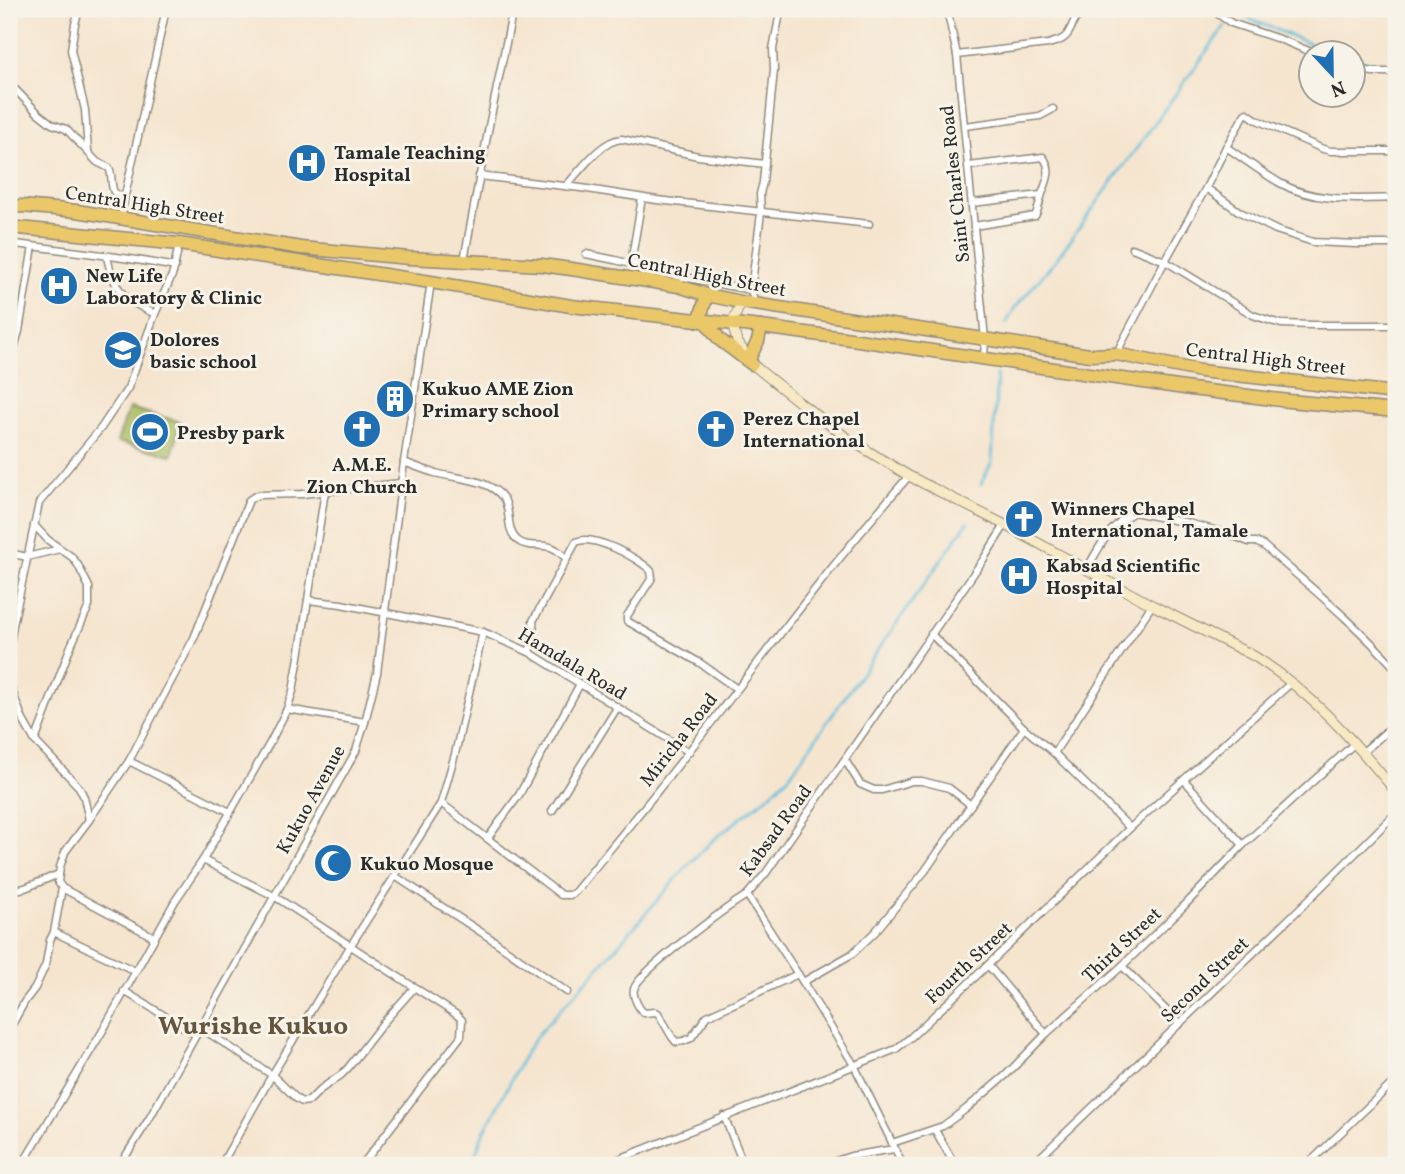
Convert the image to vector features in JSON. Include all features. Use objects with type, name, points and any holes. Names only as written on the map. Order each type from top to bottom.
[{"type":"highway","name":"Central High Street","points":[[15,206],[77,211],[301,248],[410,258],[542,265],[679,286],[740,302],[1090,355],[1116,354],[1200,372],[1396,393]]},
{"type":"highway","points":[[10,227],[15,206]]},
{"type":"highway","name":"Central High Street","points":[[10,227],[179,244],[571,306],[761,327],[1204,391],[1396,411]]},
{"type":"highway","points":[[707,295],[702,321],[720,340],[751,362],[761,327]]},
{"type":"street","points":[[79,9],[71,50],[85,110],[88,151]]},
{"type":"street","points":[[124,220],[122,209],[166,9]]},
{"type":"street","points":[[464,260],[513,9]]},
{"type":"street","points":[[755,304],[751,290],[761,213],[760,194],[764,182],[778,9]]},
{"type":"street","name":"Saint Charles Road","points":[[947,9],[957,55],[965,126],[985,339],[984,358]]},
{"type":"street","points":[[957,55],[1048,44],[1061,40],[1068,36],[1078,18],[1105,9]]},
{"type":"street","points":[[1211,9],[1231,23],[1296,46]]},
{"type":"street","points":[[1366,71],[1396,72]]},
{"type":"street","points":[[9,83],[38,113],[52,124],[66,129],[97,162],[109,168],[114,192],[124,199]]},
{"type":"street","points":[[965,126],[1040,116],[1053,109]]},
{"type":"street","points":[[1116,354],[1226,147],[1247,113],[1323,149],[1396,151]]},
{"type":"street","points":[[566,186],[605,145],[615,139],[698,156],[765,164]]},
{"type":"street","points":[[1226,147],[1281,184],[1315,195],[1351,199],[1396,198]]},
{"type":"street","points":[[968,166],[1043,157],[1049,176],[1035,216],[974,226]]},
{"type":"street","points":[[479,176],[761,213],[869,224]]},
{"type":"street","points":[[1206,188],[1240,212],[1276,230],[1312,242],[1396,243]]},
{"type":"street","points":[[972,203],[1041,195]]},
{"type":"street","points":[[631,263],[642,198]]},
{"type":"street","points":[[62,249],[65,232]]},
{"type":"street","points":[[9,243],[139,259],[175,267]]},
{"type":"street","points":[[89,820],[79,787],[35,741],[23,720],[11,688],[9,649],[39,503],[100,428],[128,388],[175,267],[179,244]]},
{"type":"street","points":[[9,359],[19,331],[33,246]]},
{"type":"street","points":[[1132,248],[1165,261],[1253,314],[1281,324],[1396,325]]},
{"type":"street","points":[[586,254],[751,290]]},
{"type":"street","points":[[107,257],[114,283],[121,294],[136,306],[155,314]]},
{"type":"street","name":"Kukuo Avenue","points":[[121,1165],[140,1136],[356,751],[377,673],[401,483],[431,282]]},
{"type":"street","points":[[740,302],[732,324],[737,341],[751,362],[799,402],[850,440],[909,476],[1269,665],[1292,683],[1355,743],[1396,792]]},
{"type":"street","points":[[404,462],[491,487],[505,501],[511,530],[517,541],[535,547],[552,548],[566,558]]},
{"type":"street","name":"Miricha Road","points":[[441,803],[561,895],[575,892],[909,476]]},
{"type":"street","points":[[154,937],[62,887],[58,882],[59,874],[65,852],[130,761],[194,638],[250,500],[259,495],[401,483]]},
{"type":"street","points":[[23,1165],[89,1055],[175,901],[230,812],[287,709],[293,691],[325,491]]},
{"type":"street","points":[[1087,569],[1104,538],[1135,512],[1256,542],[1295,573],[1396,669]]},
{"type":"street","points":[[34,525],[43,537],[72,557],[89,587],[89,606],[35,741]]},
{"type":"street","name":"Kabsad Road","points":[[903,1165],[854,1065],[747,895],[766,873],[845,760],[993,547],[1005,525]]},
{"type":"street","points":[[529,652],[534,637],[533,621],[566,558],[576,542],[584,539],[628,554],[651,571],[652,578],[627,616],[627,621],[700,663],[737,689]]},
{"type":"street","points":[[9,553],[27,557],[60,549]]},
{"type":"street","name":"Hamdala Road","points":[[308,600],[484,632],[529,652],[689,752]]},
{"type":"street","points":[[1054,753],[1152,604]]},
{"type":"street","points":[[221,1165],[351,945],[441,803],[484,632]]},
{"type":"street","points":[[931,635],[1024,729],[1054,753],[1130,828]]},
{"type":"street","name":"Fourth Street","points":[[604,1165],[896,1049],[988,965],[1130,828],[1292,683]]},
{"type":"street","points":[[488,838],[519,794],[580,684]]},
{"type":"street","points":[[552,811],[617,708]]},
{"type":"street","points":[[287,709],[365,722]]},
{"type":"street","points":[[1363,752],[1396,723]]},
{"type":"street","points":[[803,982],[852,954],[875,932],[925,871],[1024,729]]},
{"type":"street","name":"Third Street","points":[[824,1165],[893,1146],[935,1130],[965,1110],[1122,966],[1243,845],[1355,743]]},
{"type":"street","points":[[845,760],[860,783],[874,790],[912,780],[922,781],[949,788],[971,805]]},
{"type":"street","points":[[130,761],[230,812]]},
{"type":"street","points":[[1184,780],[1243,845]]},
{"type":"street","name":"Second Street","points":[[1032,1165],[1294,915],[1396,813]]},
{"type":"street","points":[[202,860],[274,896],[462,1020],[461,1036],[362,1165]]},
{"type":"street","points":[[9,891],[25,888],[59,874]]},
{"type":"street","points":[[395,876],[567,992]]},
{"type":"street","points":[[9,1030],[35,988],[46,964],[62,887]]},
{"type":"street","points":[[747,895],[705,924],[647,971],[633,992],[640,1011],[658,1013],[672,1037],[677,1042],[684,1041],[691,1038],[707,1016],[798,974]]},
{"type":"street","points":[[54,932],[135,971]]},
{"type":"street","points":[[988,965],[1046,1034]]},
{"type":"street","points":[[1122,966],[1180,1024]]},
{"type":"street","points":[[201,1028],[272,1075],[297,1100],[309,1101],[348,1068],[415,987]]},
{"type":"street","points":[[124,991],[196,1035]]},
{"type":"street","points":[[1307,1165],[1396,1080]]},
{"type":"street","points":[[724,1116],[743,1165]]},
{"type":"street","points":[[935,1130],[955,1165]]},
{"type":"green space","name":"Presby park","points":[[129,408],[181,422],[172,455],[117,442]]},
{"type":"waterway","points":[[1225,9],[1296,38]]},
{"type":"waterway","points":[[1006,324],[1014,309],[1055,261],[1225,26]]},
{"type":"waterway","points":[[1366,62],[1396,64]]},
{"type":"waterway","points":[[981,484],[992,462],[997,374]]},
{"type":"waterway","points":[[472,1165],[482,1136],[527,1050],[539,1033],[688,865],[713,840],[790,775],[968,522]]},
{"type":"place","name":"Tamale Teaching Hospital","points":[[307,163]]},
{"type":"place","name":"New Life Laboratory & Clinic","points":[[59,286]]},
{"type":"place","name":"Dolores basic school","points":[[123,350]]},
{"type":"place","name":"Kukuo AME Zion Primary school","points":[[395,399]]},
{"type":"place","name":"A.M.E. Zion Church","points":[[362,429]]},
{"type":"place","name":"Perez Chapel International","points":[[716,429]]},
{"type":"place","name":"Presby park","points":[[150,432]]},
{"type":"place","name":"Winners Chapel International, Tamale","points":[[1024,519]]},
{"type":"place","name":"Kabsad Scientific Hospital","points":[[1019,576]]},
{"type":"place","name":"Kukuo Mosque","points":[[333,863]]},
{"type":"district","name":"Wurishe Kukuo","points":[[253,1025]]}]
